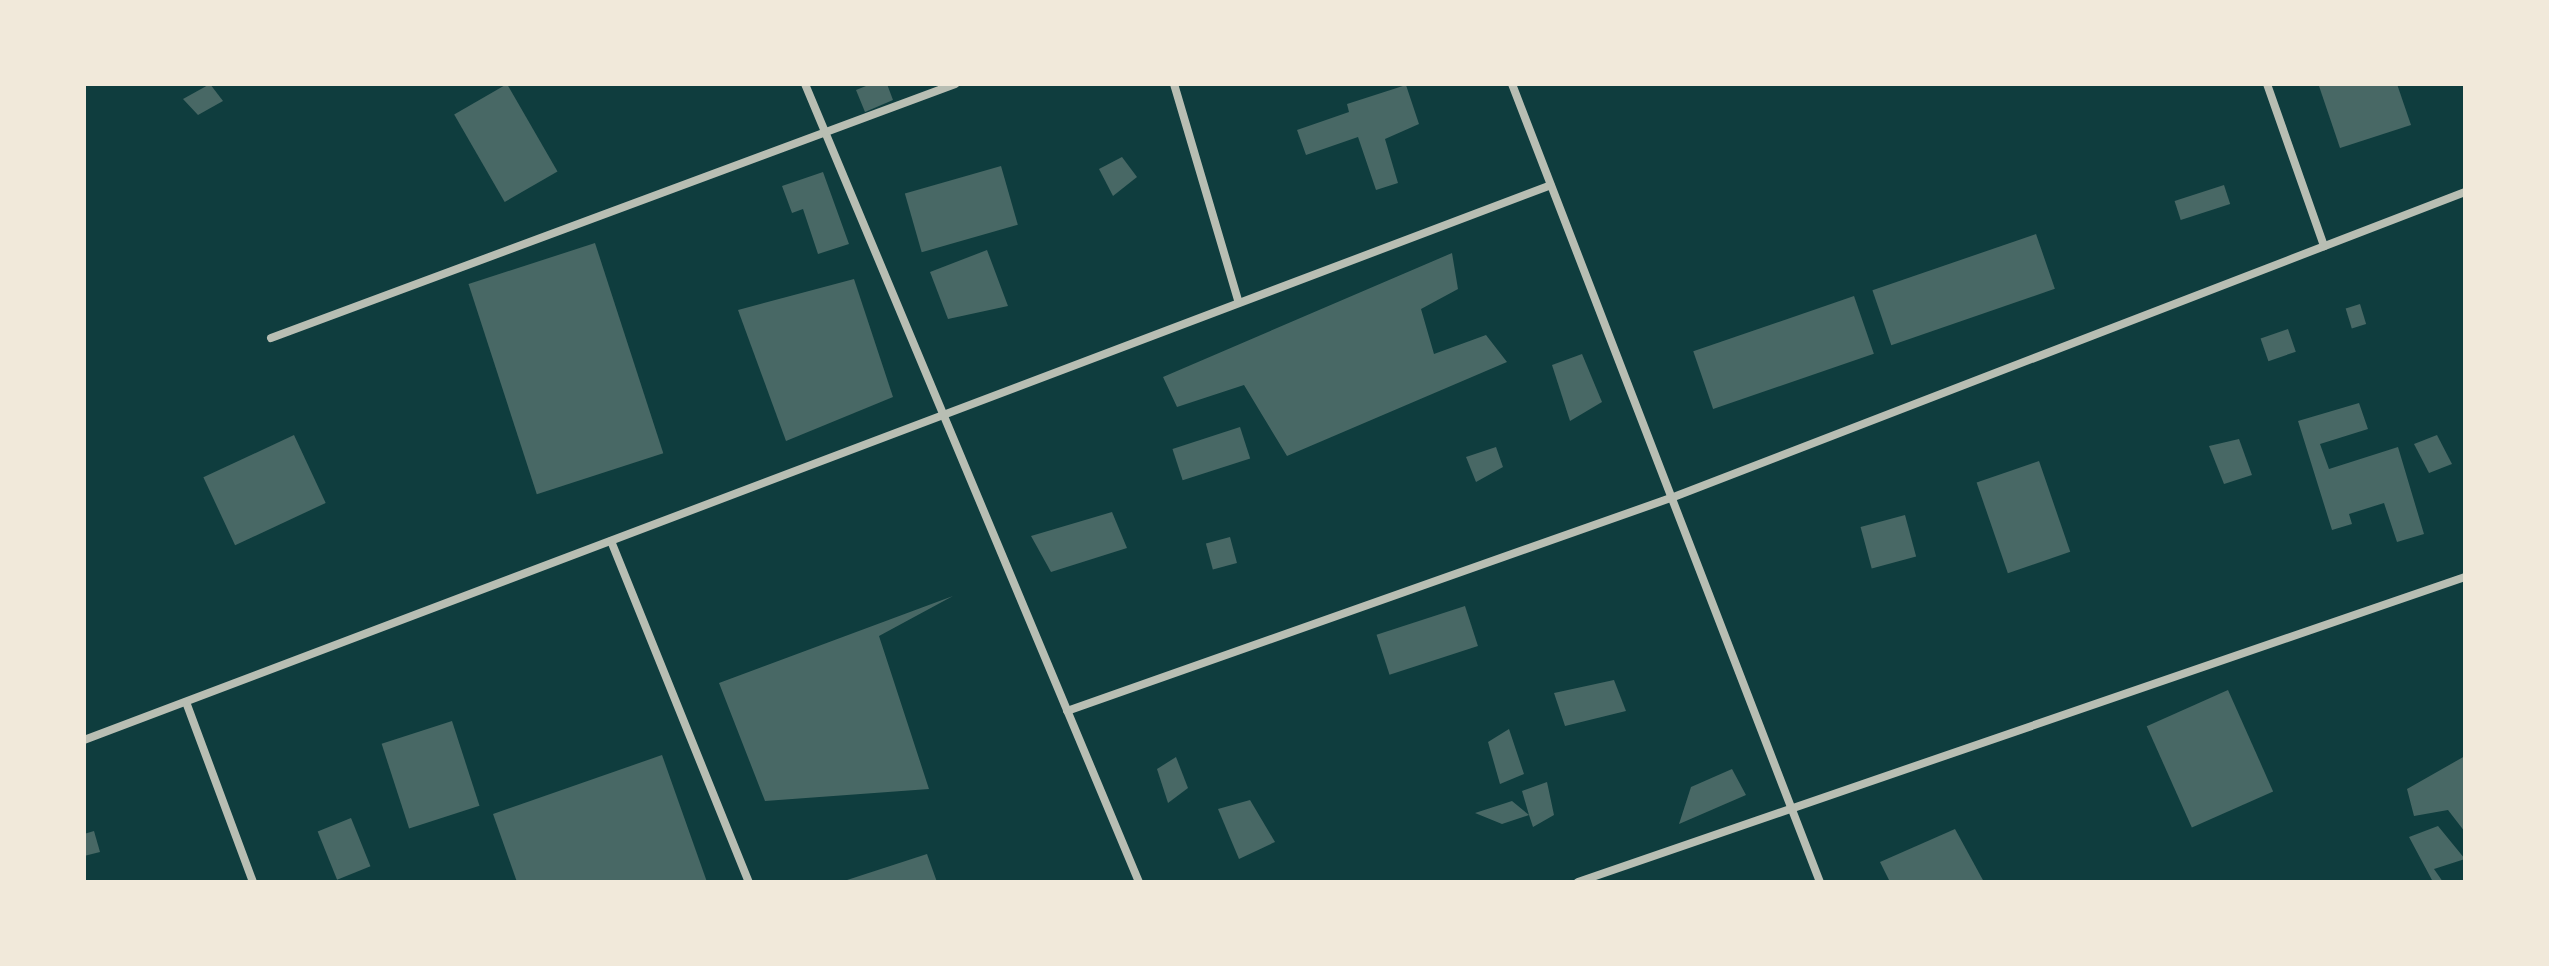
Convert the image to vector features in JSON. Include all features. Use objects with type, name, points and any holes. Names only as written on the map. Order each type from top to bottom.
[{"type":"street","points":[[805,84],[1139,882]]},
{"type":"street","points":[[271,338],[955,84]]},
{"type":"street","points":[[1174,84],[1239,303]]},
{"type":"street","points":[[1512,84],[1820,882]]},
{"type":"street","points":[[2267,84],[2324,246]]},
{"type":"street","points":[[84,740],[1551,185]]},
{"type":"street","points":[[1067,711],[1671,498],[2465,192]]},
{"type":"street","points":[[611,541],[749,882]]},
{"type":"street","points":[[1578,882],[2465,577]]},
{"type":"street","points":[[186,702],[253,882]]},
{"type":"building","points":[[210,84],[223,101],[198,115],[183,99]]},
{"type":"building","points":[[507,84],[558,171],[505,202],[454,114]]},
{"type":"building","points":[[871,84],[887,84],[893,100],[865,112],[856,90]]},
{"type":"building","points":[[2397,84],[2411,125],[2340,148],[2319,86]]},
{"type":"building","points":[[1406,85],[1419,124],[1385,139],[1398,183],[1376,190],[1358,137],[1306,155],[1297,130],[1349,112],[1347,104]]},
{"type":"building","points":[[1122,157],[1137,177],[1113,196],[1099,169]]},
{"type":"building","points":[[1001,166],[1018,225],[922,252],[905,194]]},
{"type":"building","points":[[823,172],[849,244],[818,254],[803,209],[792,213],[782,186]]},
{"type":"building","points":[[2224,185],[2230,204],[2181,220],[2175,201]]},
{"type":"building","points":[[2036,234],[2055,289],[1891,345],[1872,290]]},
{"type":"building","points":[[595,243],[663,453],[537,494],[469,284]]},
{"type":"building","points":[[987,250],[1008,306],[948,319],[930,272]]},
{"type":"building","points":[[1452,253],[1458,289],[1421,309],[1434,354],[1486,335],[1507,362],[1287,456],[1244,385],[1177,407],[1163,377]]},
{"type":"building","points":[[854,279],[893,397],[786,441],[738,310]]},
{"type":"building","points":[[1854,296],[1874,354],[1713,409],[1693,351]]},
{"type":"building","points":[[2360,304],[2366,324],[2352,328],[2346,308]]},
{"type":"building","points":[[2288,329],[2296,352],[2268,361],[2261,338]]},
{"type":"building","points":[[1582,354],[1602,402],[1570,421],[1552,365]]},
{"type":"building","points":[[2359,403],[2368,429],[2320,444],[2329,469],[2398,447],[2424,534],[2397,542],[2384,503],[2349,514],[2352,524],[2332,530],[2298,421]]},
{"type":"building","points":[[1240,427],[1250,458],[1183,480],[1172,449]]},
{"type":"building","points":[[294,435],[326,503],[235,545],[203,477]]},
{"type":"building","points":[[2437,435],[2452,464],[2429,473],[2414,444]]},
{"type":"building","points":[[2239,439],[2252,475],[2224,484],[2209,446]]},
{"type":"building","points":[[1496,447],[1503,467],[1476,482],[1466,457]]},
{"type":"building","points":[[2039,461],[2070,552],[2008,573],[1977,482]]},
{"type":"building","points":[[1112,512],[1127,548],[1051,572],[1031,536]]},
{"type":"building","points":[[1905,515],[1916,557],[1872,568],[1861,527]]},
{"type":"building","points":[[1230,537],[1237,563],[1213,570],[1206,543]]},
{"type":"building","points":[[953,596],[879,636],[929,789],[765,801],[719,683]]},
{"type":"building","points":[[1465,606],[1478,646],[1390,675],[1377,635]]},
{"type":"building","points":[[1614,680],[1626,711],[1565,726],[1554,693]]},
{"type":"building","points":[[2228,690],[2273,791],[2192,828],[2147,726]]},
{"type":"building","points":[[452,721],[480,806],[409,829],[382,744]]},
{"type":"building","points":[[1509,729],[1524,774],[1500,784],[1488,742]]},
{"type":"building","points":[[662,755],[707,882],[517,882],[493,814]]},
{"type":"building","points":[[2465,756],[2465,832],[2448,810],[2414,816],[2407,789]]},
{"type":"building","points":[[1176,757],[1188,788],[1168,803],[1157,769]]},
{"type":"building","points":[[1732,769],[1746,795],[1679,824],[1691,787]]},
{"type":"building","points":[[1547,782],[1554,815],[1533,827],[1522,791]]},
{"type":"building","points":[[1250,800],[1275,842],[1239,859],[1218,809]]},
{"type":"building","points":[[1512,801],[1529,815],[1502,824],[1475,813]]},
{"type":"building","points":[[351,818],[370,866],[337,880],[318,831]]},
{"type":"building","points":[[2438,826],[2465,859],[2434,869],[2443,882],[2433,882],[2409,837]]},
{"type":"building","points":[[1955,829],[1984,882],[1890,882],[1880,862]]},
{"type":"building","points":[[94,831],[100,852],[84,856],[84,834]]},
{"type":"building","points":[[927,854],[937,882],[844,882],[844,881]]}]
